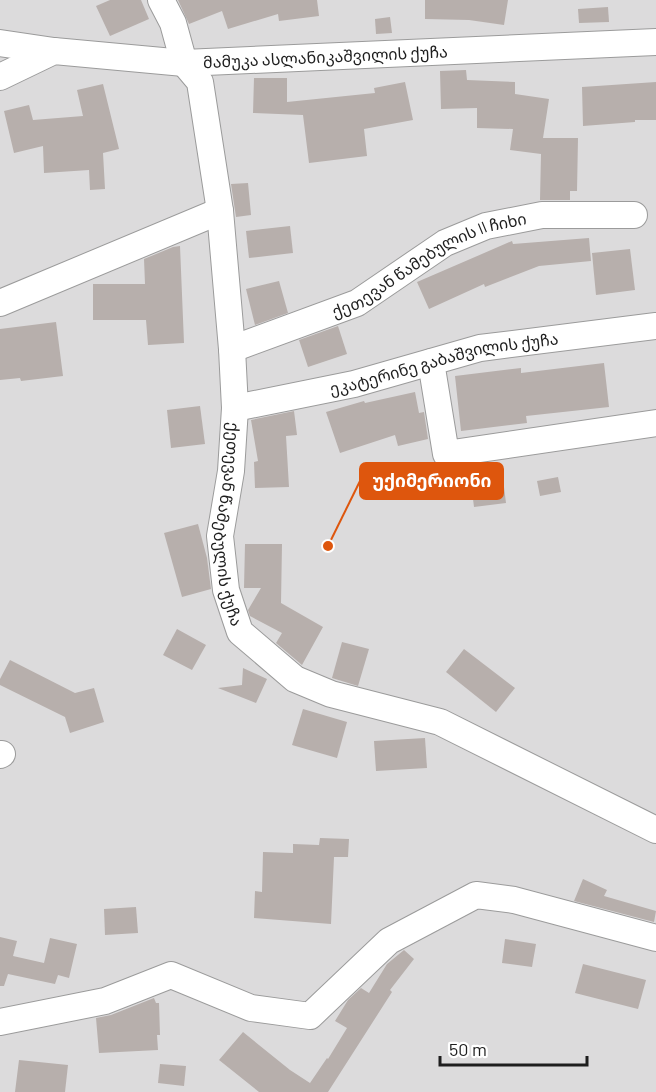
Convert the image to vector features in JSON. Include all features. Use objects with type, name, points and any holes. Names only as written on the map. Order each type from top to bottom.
[{"type":"street","name":"ქეთევან წამებულის ქუჩა","points":[[160,0],[173,23],[184,63],[200,82],[220,211],[235,408],[231,471],[220,536],[226,590],[240,632],[295,679],[331,694],[440,722],[656,831]]},
{"type":"street","name":"მამუკა ასლანიკაშვილის ქუჩა","points":[[0,43],[54,51],[184,63],[656,42]]},
{"type":"street","points":[[0,77],[54,51]]},
{"type":"street","points":[[0,303],[220,211]]},
{"type":"street","name":"ქეთევან წამებულის II ჩიხი","points":[[232,349],[357,303],[444,243],[486,226],[542,215],[634,215]]},
{"type":"street","name":"ეკატერინე გაბაშვილის ქუჩა","points":[[235,408],[354,384],[480,348],[656,326]]},
{"type":"street","points":[[431,362],[446,454],[656,423]]},
{"type":"street","points":[[0,1022],[105,1001],[171,975],[251,1008],[310,1016],[389,941],[476,895],[514,900],[656,938]]},
{"type":"shaded area","points":[[0,0],[656,0],[656,1092],[0,1092]]},
{"type":"building","points":[[110,0],[141,0],[149,19],[110,36],[96,6]]},
{"type":"building","points":[[178,0],[317,0],[319,16],[279,21],[278,14],[228,29],[222,11],[189,24]]},
{"type":"building","points":[[425,0],[508,0],[504,25],[469,20],[425,19]]},
{"type":"building","points":[[608,7],[609,22],[579,23],[578,9]]},
{"type":"building","points":[[390,17],[392,33],[376,34],[375,19]]},
{"type":"building","points":[[466,70],[467,80],[515,82],[515,94],[549,99],[543,138],[578,138],[577,191],[570,191],[570,200],[540,200],[541,154],[510,150],[513,129],[477,128],[477,108],[441,109],[440,71]]},
{"type":"building","points":[[254,78],[287,78],[287,102],[375,93],[374,88],[405,82],[413,120],[364,129],[367,156],[309,163],[303,115],[253,113]]},
{"type":"building","points":[[656,82],[656,120],[583,126],[582,87]]},
{"type":"building","points":[[103,84],[119,149],[103,153],[105,189],[90,190],[89,170],[44,173],[43,146],[14,153],[4,111],[29,105],[33,120],[83,116],[77,90]]},
{"type":"building","points":[[248,183],[251,215],[236,217],[231,184]]},
{"type":"building","points":[[290,226],[293,253],[249,258],[246,231]]},
{"type":"building","points":[[589,238],[591,261],[539,266],[485,287],[484,284],[429,309],[417,282],[512,241],[513,244]]},
{"type":"building","points":[[180,246],[184,343],[148,345],[146,320],[93,320],[93,284],[145,284],[144,259]]},
{"type":"building","points":[[630,249],[635,290],[596,295],[592,253]]},
{"type":"building","points":[[279,281],[288,313],[255,325],[246,289]]},
{"type":"building","points":[[56,322],[63,376],[21,381],[20,378],[0,380],[0,329]]},
{"type":"building","points":[[338,326],[347,354],[308,367],[299,340]]},
{"type":"building","points":[[604,363],[609,407],[526,416],[527,423],[461,431],[455,376],[521,368],[521,373]]},
{"type":"building","points":[[415,392],[419,413],[424,412],[428,439],[398,446],[395,435],[340,453],[326,412],[364,401],[365,403]]},
{"type":"building","points":[[200,406],[205,444],[171,448],[167,410]]},
{"type":"building","points":[[294,411],[297,435],[286,436],[289,487],[255,488],[254,462],[258,461],[251,420]]},
{"type":"building","points":[[502,471],[506,503],[474,507],[470,476]]},
{"type":"building","points":[[558,477],[561,492],[540,496],[537,481]]},
{"type":"building","points":[[198,524],[207,558],[211,589],[182,597],[164,533]]},
{"type":"building","points":[[245,544],[282,544],[281,603],[323,627],[302,665],[276,643],[282,633],[250,616],[248,610],[261,588],[244,588]]},
{"type":"building","points":[[177,629],[206,645],[192,670],[163,655]]},
{"type":"building","points":[[342,642],[369,649],[358,686],[332,678]]},
{"type":"building","points":[[464,649],[515,688],[496,712],[446,672]]},
{"type":"building","points":[[10,660],[75,693],[94,688],[104,722],[70,733],[65,717],[0,685],[0,679]]},
{"type":"building","points":[[243,668],[267,679],[256,703],[218,688],[242,685]]},
{"type":"building","points":[[303,709],[347,722],[337,758],[292,745]]},
{"type":"building","points":[[425,738],[427,768],[376,771],[374,741]]},
{"type":"building","points":[[320,838],[349,839],[348,857],[334,857],[331,924],[254,918],[255,891],[262,892],[263,852],[293,853],[293,844],[319,845]]},
{"type":"building","points":[[583,879],[607,890],[604,896],[656,911],[654,922],[574,901]]},
{"type":"building","points":[[136,907],[138,933],[105,935],[104,909]]},
{"type":"building","points":[[0,937],[17,941],[13,956],[44,963],[50,938],[77,944],[69,978],[58,975],[55,984],[8,974],[4,986],[0,986]]},
{"type":"building","points":[[505,939],[536,944],[532,967],[502,963]]},
{"type":"building","points":[[404,950],[414,959],[390,990],[392,992],[328,1092],[259,1092],[219,1060],[243,1032],[310,1083],[347,1028],[335,1021],[348,1000],[361,988],[369,993],[387,964]]},
{"type":"building","points":[[583,964],[646,980],[638,1009],[575,993]]},
{"type":"building","points":[[154,998],[156,1003],[159,1003],[158,1050],[99,1053],[96,1018],[111,1015]]},
{"type":"building","points":[[19,1060],[68,1065],[65,1092],[15,1092]]},
{"type":"building","points":[[160,1064],[186,1066],[184,1086],[158,1083]]},
{"type":"place","name":"უქიმერიონი","points":[[328,546]]}]
